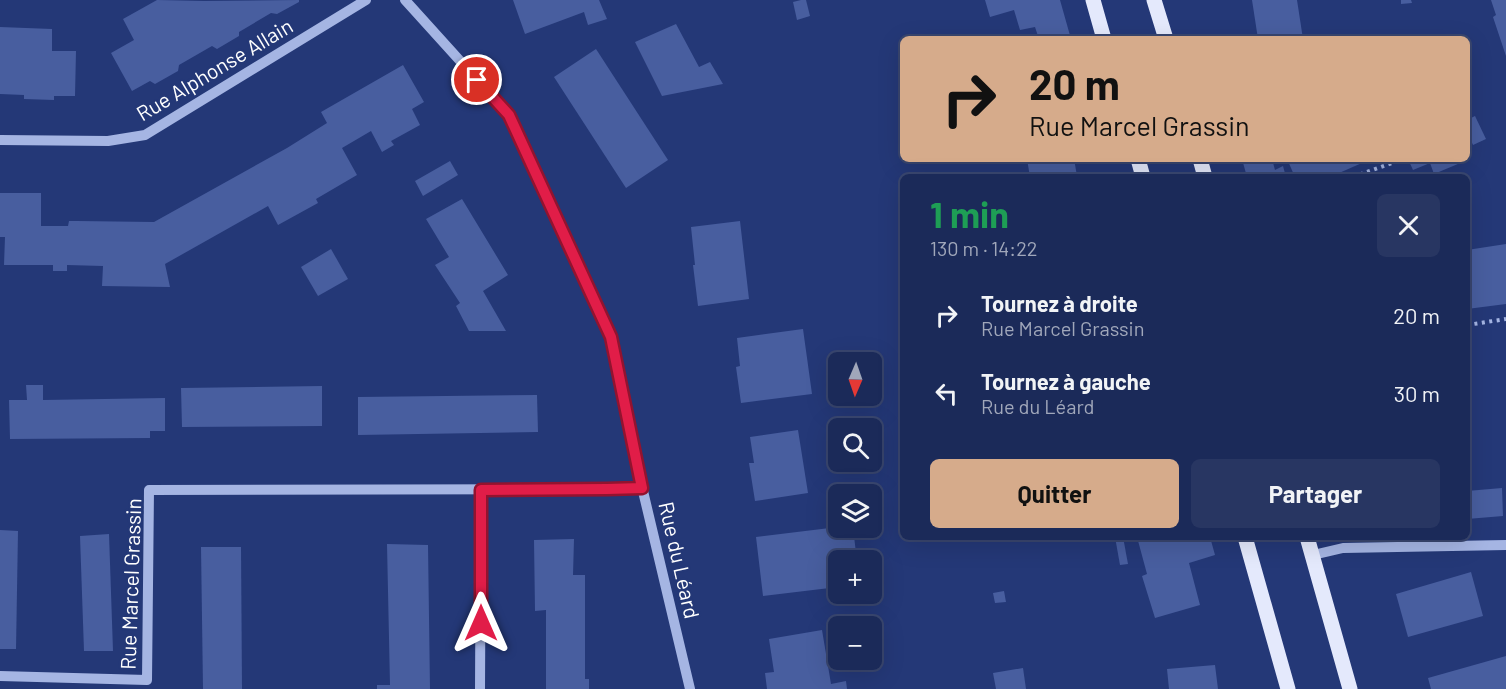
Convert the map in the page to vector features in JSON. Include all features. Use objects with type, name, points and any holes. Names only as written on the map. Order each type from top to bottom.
[{"type":"main road","points":[[1093,0],[1103,36]]},
{"type":"main road","points":[[1154,0],[1165,36]]},
{"type":"main road","points":[[1246,540],[1288,689]]},
{"type":"main road","points":[[1308,540],[1350,689]]},
{"type":"street","name":"Rue Alphonse Allain","points":[[0,140],[108,141],[145,135],[366,0]]},
{"type":"street","name":"Rue du Léard","points":[[405,0],[509,115],[611,337],[642,488],[690,689]]},
{"type":"street","name":"Rue Marcel Grassin","points":[[0,676],[147,680],[149,490],[642,488]]},
{"type":"street","points":[[480,689],[481,490]]},
{"type":"street","points":[[1312,555],[1344,548],[1506,545]]},
{"type":"path","points":[[1361,174],[1392,163]]},
{"type":"path","points":[[1470,325],[1506,319]]},
{"type":"building","points":[[157,0],[299,0],[299,2],[277,14],[271,13],[239,32],[239,36],[217,49],[212,46],[179,65],[178,71],[155,84],[150,81],[132,91],[111,53],[134,40],[123,19]]},
{"type":"building","points":[[513,0],[599,0],[607,19],[588,25],[584,12],[525,34]]},
{"type":"building","points":[[806,0],[810,16],[797,20],[793,2]]},
{"type":"building","points":[[985,0],[1060,0],[1070,36],[1038,36],[1035,27],[1020,30],[1014,10],[990,17]]},
{"type":"building","points":[[1252,0],[1297,0],[1303,36],[1258,36]]},
{"type":"building","points":[[1401,0],[1411,0],[1412,3],[1401,4]]},
{"type":"building","points":[[1491,0],[1506,0],[1506,56],[1493,17],[1496,15]]},
{"type":"building","points":[[676,24],[699,67],[710,62],[723,84],[662,96],[635,42]]},
{"type":"building","points":[[0,27],[52,29],[52,51],[76,51],[75,96],[54,96],[54,100],[24,99],[24,95],[0,94]]},
{"type":"building","points":[[596,49],[668,160],[626,188],[554,77]]},
{"type":"building","points":[[403,65],[424,102],[412,109],[420,125],[391,141],[394,145],[382,152],[371,131],[342,148],[357,175],[316,199],[318,203],[278,225],[268,206],[165,264],[170,287],[102,286],[103,266],[67,265],[67,271],[53,271],[53,265],[4,265],[5,237],[0,237],[0,193],[41,193],[41,226],[68,226],[69,221],[154,222],[287,148],[327,123],[321,112]]},
{"type":"building","points":[[1475,116],[1486,139],[1473,145],[1470,138],[1470,118]]},
{"type":"building","points":[[450,161],[458,175],[423,196],[415,181]]},
{"type":"building","points":[[1028,162],[1075,162],[1077,174],[1030,174]]},
{"type":"building","points":[[1243,162],[1273,162],[1275,170],[1283,166],[1285,174],[1246,174]]},
{"type":"building","points":[[1288,162],[1364,162],[1337,174],[1294,174]]},
{"type":"building","points":[[1409,162],[1463,162],[1434,174],[1430,163],[1413,170]]},
{"type":"building","points":[[462,199],[508,275],[483,291],[506,331],[469,331],[456,306],[460,303],[435,265],[449,257],[426,219]]},
{"type":"building","points":[[740,221],[749,299],[698,306],[691,227]]},
{"type":"building","points":[[1506,244],[1506,304],[1470,309],[1470,250]]},
{"type":"building","points":[[331,249],[348,279],[318,296],[301,267]]},
{"type":"building","points":[[803,329],[812,394],[741,403],[736,367],[740,366],[737,338]]},
{"type":"building","points":[[26,385],[43,385],[43,400],[165,398],[165,431],[150,431],[150,438],[10,439],[9,400],[27,400]]},
{"type":"building","points":[[322,386],[322,426],[182,427],[181,388]]},
{"type":"building","points":[[537,395],[538,432],[358,435],[358,397]]},
{"type":"building","points":[[798,430],[808,493],[755,501],[749,463],[754,463],[750,437]]},
{"type":"building","points":[[1502,488],[1503,516],[1470,519],[1470,491]]},
{"type":"building","points":[[828,528],[828,538],[854,538],[856,550],[828,550],[828,588],[763,596],[756,537]]},
{"type":"building","points":[[0,530],[18,531],[16,649],[0,649]]},
{"type":"building","points":[[109,534],[113,651],[84,651],[80,536]]},
{"type":"building","points":[[574,539],[573,575],[585,575],[585,679],[589,679],[589,689],[546,689],[546,610],[535,611],[534,540]]},
{"type":"building","points":[[1116,540],[1124,540],[1128,564],[1120,565]]},
{"type":"building","points":[[1138,540],[1211,540],[1215,555],[1189,563],[1200,605],[1155,618],[1142,576],[1147,574]]},
{"type":"building","points":[[387,544],[428,545],[430,689],[377,689],[377,685],[390,685]]},
{"type":"building","points":[[201,547],[241,547],[242,689],[203,689]]},
{"type":"building","points":[[1471,572],[1483,616],[1408,637],[1396,594]]},
{"type":"building","points":[[1004,591],[1006,602],[995,603],[993,593]]},
{"type":"building","points":[[822,630],[831,684],[846,681],[847,689],[767,689],[765,673],[774,672],[769,639]]},
{"type":"building","points":[[1506,656],[1506,689],[1431,689],[1428,678]]},
{"type":"building","points":[[1215,665],[1218,689],[1169,689],[1167,669]]},
{"type":"building","points":[[1023,668],[1026,689],[996,689],[993,673]]},
{"type":"route","points":[[477,80],[509,115],[611,337],[642,488],[481,490],[481,623]]}]
